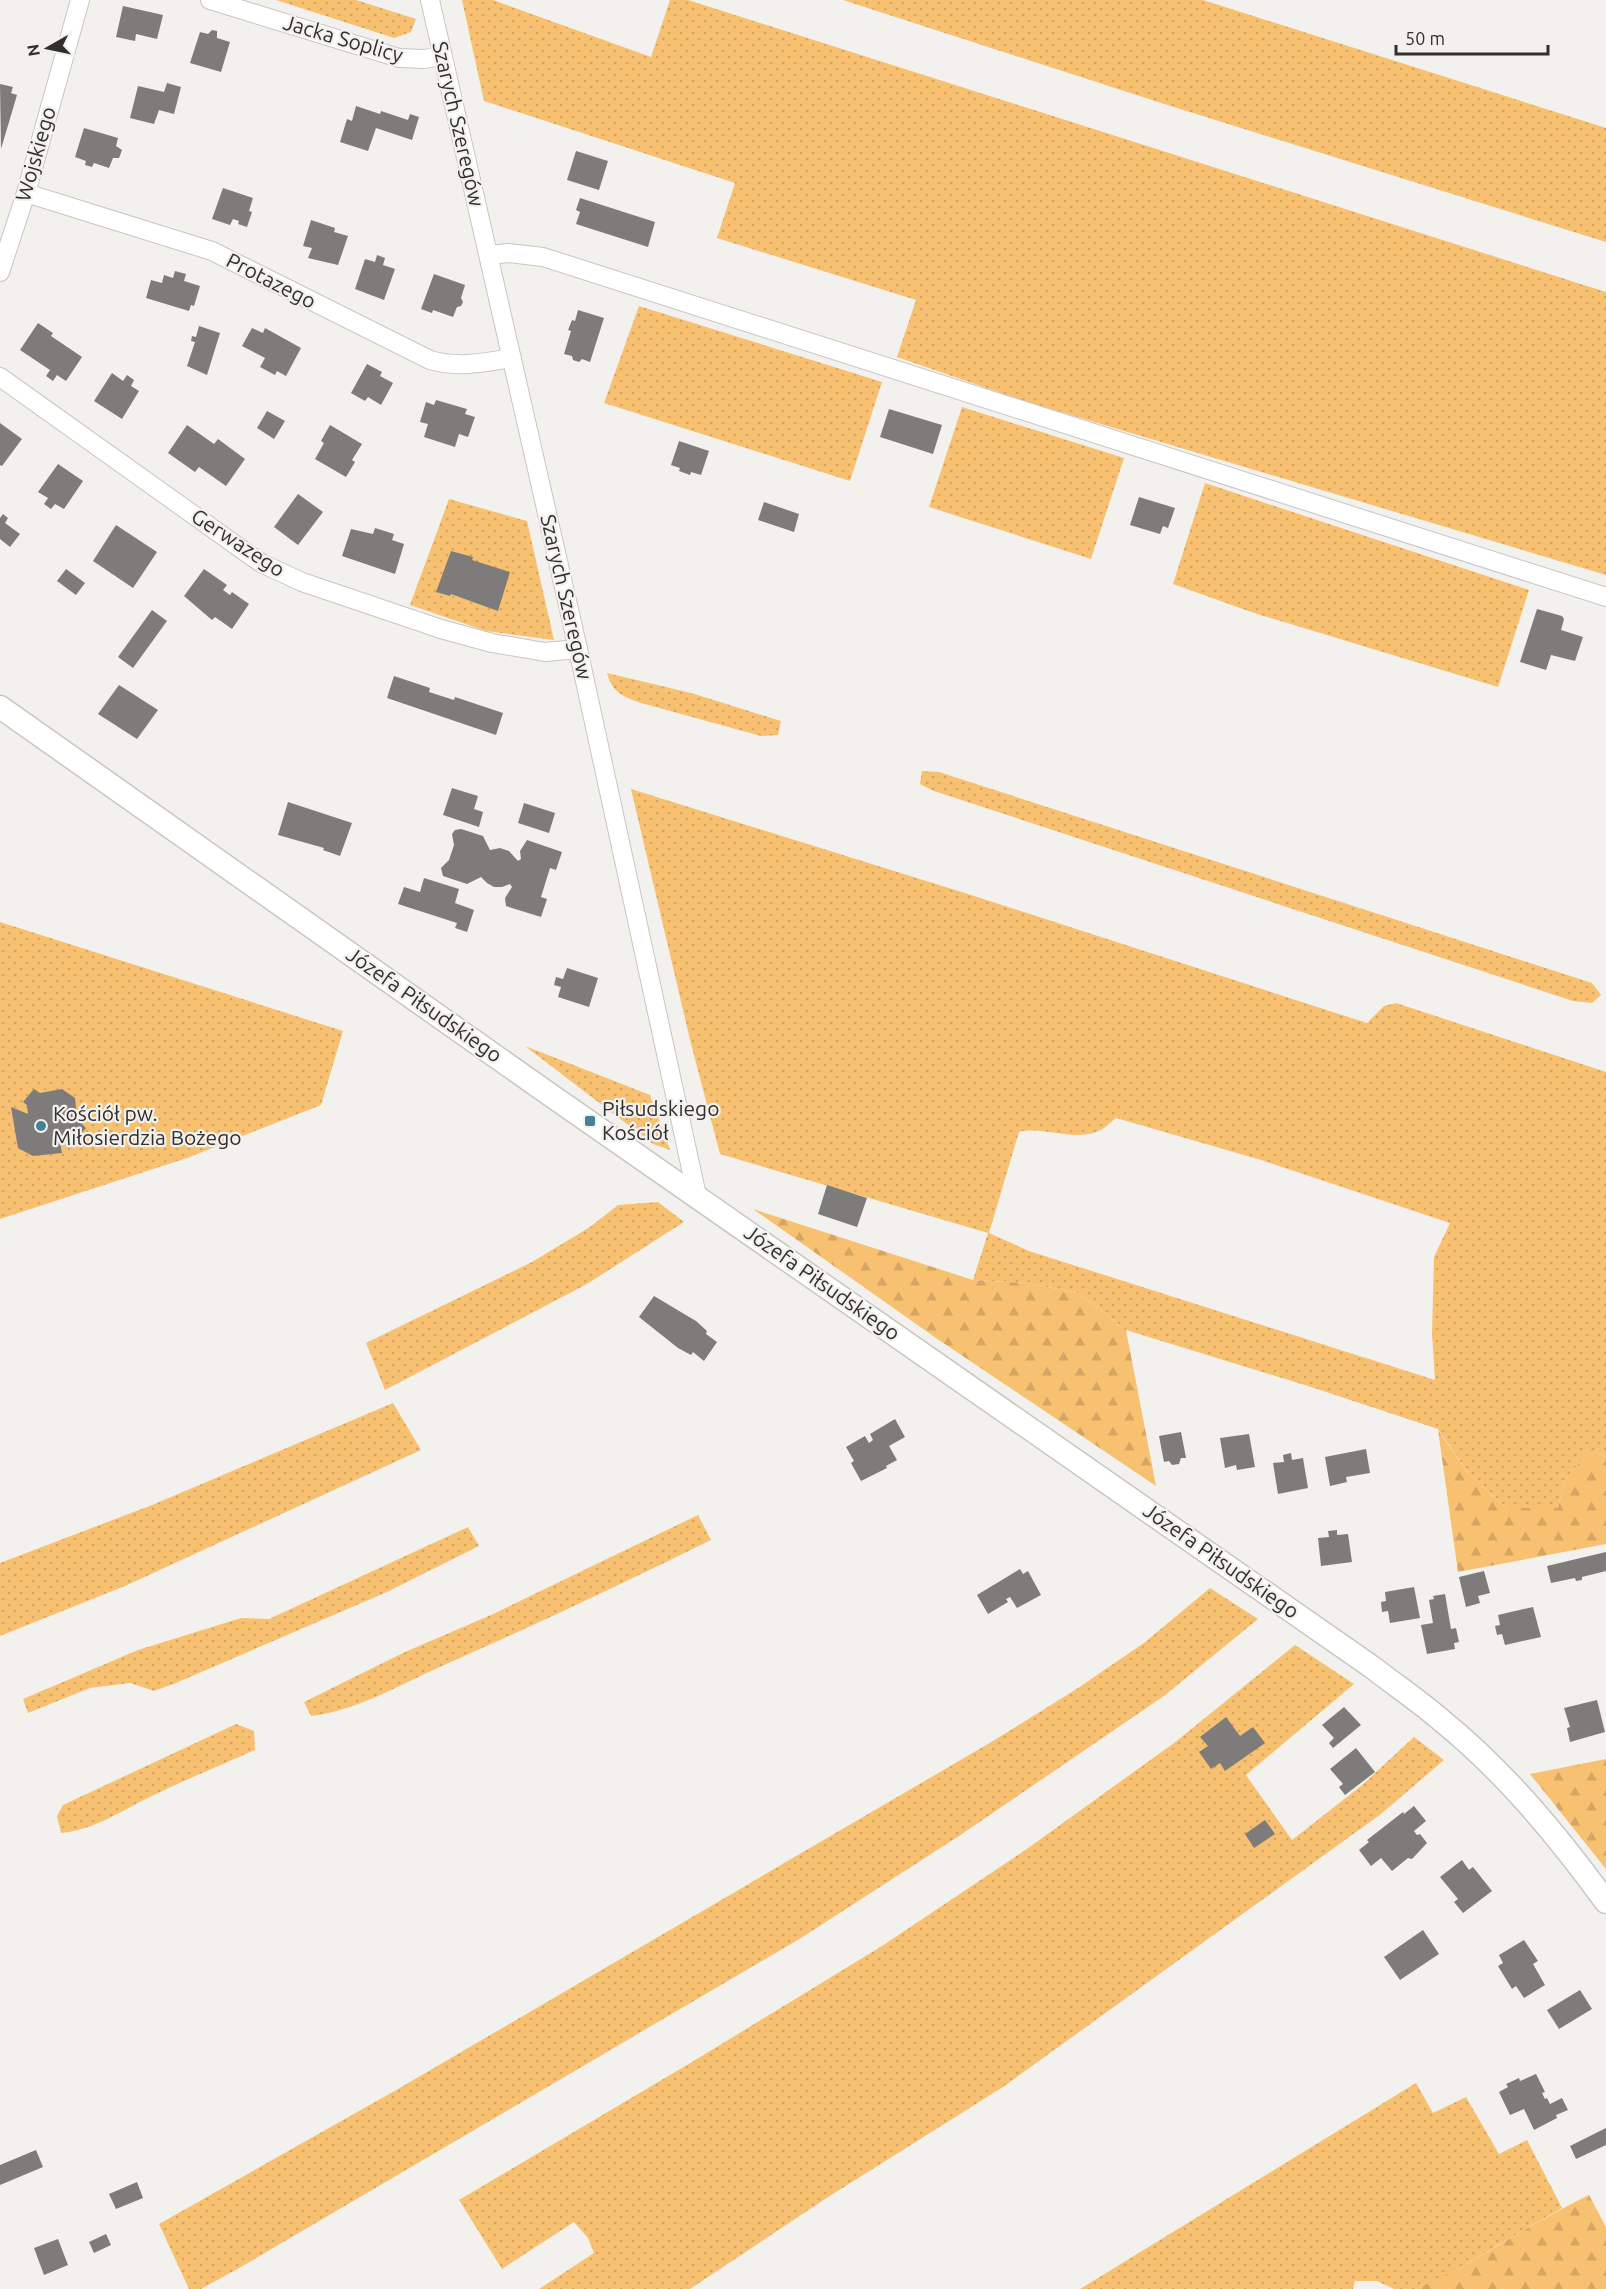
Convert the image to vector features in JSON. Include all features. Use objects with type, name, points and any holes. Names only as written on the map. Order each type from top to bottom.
[{"type":"street","name":"Wojskiego","points":[[0,272],[26,193],[80,0]]},
{"type":"street","name":"Jacka Soplicy","points":[[210,0],[399,58],[424,59],[442,56]]},
{"type":"street","name":"Szarych Szeregów","points":[[430,0],[578,649],[698,1196]]},
{"type":"street","name":"Protazego","points":[[26,193],[212,251],[430,360],[457,365],[512,358]]},
{"type":"street","points":[[489,255],[508,253],[543,257],[1606,597]]},
{"type":"street","name":"Gerwazego","points":[[0,377],[261,563],[281,573],[420,622],[482,640],[545,652],[578,649]]},
{"type":"street","name":"Józefa Piłsudskiego","points":[[0,707],[1372,1667],[1442,1721],[1503,1777],[1544,1821],[1606,1902]]},
{"type":"green space","points":[[276,0],[356,0],[416,19],[411,32],[394,38]]},
{"type":"green space","points":[[462,0],[493,0],[651,57],[670,0],[688,0],[1606,292],[1606,575],[1024,401],[897,357],[916,300],[717,238],[735,183],[484,101]]},
{"type":"green space","points":[[843,0],[1203,0],[1606,128],[1606,242],[1158,102]]},
{"type":"green space","points":[[639,306],[882,382],[850,481],[604,403]]},
{"type":"green space","points":[[962,407],[1124,458],[1091,559],[929,507]]},
{"type":"green space","points":[[1205,483],[1529,590],[1498,687],[1254,613],[1173,584]]},
{"type":"green space","points":[[449,499],[527,521],[554,640],[486,631],[410,605]]},
{"type":"green space","points":[[607,673],[691,693],[781,721],[778,735],[761,736],[635,701],[615,689]]},
{"type":"green space","points":[[922,771],[939,772],[1592,983],[1601,995],[1592,1003],[1573,1001],[934,791],[920,784]]},
{"type":"green space","points":[[631,789],[968,894],[1367,1023],[1384,1006],[1396,1003],[1606,1072],[1606,1458],[1591,1449],[1564,1481],[1558,1508],[1507,1508],[1468,1473],[1438,1429],[1126,1330],[1078,1293],[1027,1283],[973,1280],[988,1233],[720,1154],[691,1044]],"holes":[[[1116,1118],[1261,1160],[1450,1223],[1434,1257],[1432,1334],[1435,1380],[1029,1251],[989,1233],[1019,1132],[1086,1134],[1101,1130]]]},
{"type":"green space","points":[[0,922],[343,1031],[321,1105],[187,1158],[0,1219]]},
{"type":"green space","points":[[525,1046],[650,1095],[670,1150],[653,1144]]},
{"type":"green space","points":[[658,1202],[684,1222],[587,1284],[385,1390],[366,1343],[532,1262],[590,1227],[618,1205]]},
{"type":"green space","points":[[753,1209],[973,1280],[1027,1283],[1078,1293],[1126,1330],[1156,1486],[936,1338]]},
{"type":"green space","points":[[393,1403],[421,1450],[125,1586],[0,1636],[0,1563],[152,1505]]},
{"type":"green space","points":[[1438,1430],[1468,1473],[1507,1508],[1558,1508],[1564,1481],[1591,1449],[1606,1458],[1606,1544],[1458,1572]]},
{"type":"green space","points":[[698,1515],[711,1540],[611,1589],[362,1703],[311,1716],[304,1702],[405,1652],[491,1615]]},
{"type":"green space","points":[[468,1527],[479,1546],[387,1592],[176,1683],[154,1691],[130,1683],[90,1688],[28,1713],[23,1699],[138,1650],[241,1618],[269,1619]]},
{"type":"green space","points":[[1210,1588],[1258,1619],[1164,1696],[959,1836],[801,1938],[241,2267],[201,2289],[189,2289],[159,2224],[398,2089],[993,1741],[1075,1690],[1144,1643]]},
{"type":"green space","points":[[1295,1645],[1354,1684],[1246,1775],[1292,1840],[1361,1786],[1414,1737],[1444,1760],[1381,1814],[1003,2087],[825,2199],[690,2289],[539,2289],[594,2253],[588,2238],[574,2222],[502,2269],[459,2200],[882,1946],[1024,1851],[1174,1743]]},
{"type":"green space","points":[[236,1724],[254,1731],[255,1750],[166,1789],[98,1823],[61,1833],[57,1816],[63,1805]]},
{"type":"green space","points":[[1606,1759],[1606,1869],[1530,1774]]},
{"type":"green space","points":[[1416,2083],[1433,2113],[1466,2097],[1499,2154],[1527,2140],[1562,2208],[1440,2279],[1416,2289],[1394,2289],[1377,2281],[1355,2281],[1353,2289],[1080,2289]]},
{"type":"green space","points":[[1589,2195],[1606,2227],[1606,2289],[1416,2289],[1438,2279]]},
{"type":"building","points":[[123,6],[163,15],[157,39],[136,34],[135,41],[116,37]]},
{"type":"building","points":[[212,30],[217,31],[217,38],[230,42],[221,72],[190,63],[200,32],[208,34]]},
{"type":"building","points":[[167,83],[181,87],[174,114],[159,110],[154,124],[130,118],[138,86],[164,92]]},
{"type":"building","points":[[0,84],[13,87],[11,93],[17,95],[1,149]]},
{"type":"building","points":[[356,106],[408,120],[410,114],[419,117],[412,140],[376,128],[368,151],[340,142],[347,119],[352,121]]},
{"type":"building","points":[[84,128],[118,138],[116,146],[122,150],[119,158],[113,158],[109,168],[94,163],[92,167],[85,165],[86,161],[75,157]]},
{"type":"building","points":[[576,151],[608,161],[599,190],[567,180]]},
{"type":"building","points":[[223,188],[253,198],[249,211],[252,212],[247,227],[238,224],[239,221],[233,219],[230,225],[212,219]]},
{"type":"building","points":[[580,198],[655,222],[648,247],[576,224],[580,212],[576,210]]},
{"type":"building","points":[[311,220],[335,228],[334,232],[348,236],[338,265],[308,258],[312,248],[303,246]]},
{"type":"building","points":[[377,255],[385,258],[383,265],[395,269],[384,300],[355,289],[365,259],[375,262]]},
{"type":"building","points":[[175,271],[186,274],[184,281],[200,286],[194,306],[191,305],[189,311],[146,298],[151,280],[162,283],[164,275],[173,278]]},
{"type":"building","points":[[434,274],[465,285],[461,298],[463,302],[457,307],[453,317],[433,310],[432,313],[421,309]]},
{"type":"building","points":[[578,310],[604,318],[590,362],[582,359],[579,362],[573,360],[572,356],[564,354],[571,331],[568,330],[572,320],[575,321]]},
{"type":"building","points":[[38,323],[53,333],[51,336],[82,357],[66,381],[57,375],[53,381],[46,376],[50,370],[20,350]]},
{"type":"building","points":[[199,326],[220,333],[207,375],[187,366],[195,342],[191,341],[192,336],[196,337]]},
{"type":"building","points":[[252,328],[263,333],[265,328],[301,348],[286,376],[277,371],[275,375],[260,367],[265,358],[242,346]]},
{"type":"building","points":[[367,364],[382,372],[380,376],[393,383],[381,405],[368,397],[365,401],[351,393]]},
{"type":"building","points":[[112,373],[123,381],[127,375],[134,380],[131,386],[139,391],[122,419],[94,401]]},
{"type":"building","points":[[436,400],[467,409],[465,414],[475,417],[468,437],[459,434],[455,447],[424,437],[428,424],[420,422],[426,402],[434,405]]},
{"type":"building","points":[[889,409],[942,425],[933,454],[880,437]]},
{"type":"building","points":[[267,411],[285,421],[274,439],[257,428]]},
{"type":"building","points":[[0,423],[22,439],[2,466],[0,465]]},
{"type":"building","points":[[187,425],[214,444],[218,439],[245,459],[226,486],[199,467],[195,472],[168,453]]},
{"type":"building","points":[[330,425],[362,444],[352,460],[355,462],[346,477],[315,459]]},
{"type":"building","points":[[679,441],[709,451],[701,475],[691,472],[690,475],[671,465]]},
{"type":"building","points":[[58,464],[83,481],[64,509],[55,504],[51,509],[44,504],[48,498],[38,492]]},
{"type":"building","points":[[298,494],[323,512],[298,545],[274,527]]},
{"type":"building","points":[[1139,497],[1175,508],[1168,528],[1163,526],[1160,534],[1130,525]]},
{"type":"building","points":[[764,502],[799,514],[794,532],[758,520]]},
{"type":"building","points":[[3,514],[8,518],[5,523],[20,534],[10,547],[0,539],[0,518]]},
{"type":"building","points":[[116,525],[157,552],[133,588],[93,561]]},
{"type":"building","points":[[375,528],[394,534],[392,540],[404,544],[395,574],[342,556],[351,529],[373,534]]},
{"type":"building","points":[[451,551],[510,572],[498,611],[451,594],[450,596],[436,592]]},
{"type":"building","points":[[66,569],[85,583],[76,595],[57,581]]},
{"type":"building","points":[[204,569],[227,585],[223,590],[230,595],[232,592],[249,604],[232,629],[215,617],[212,620],[184,596]]},
{"type":"building","points":[[1537,609],[1562,616],[1564,619],[1561,630],[1583,637],[1575,661],[1551,655],[1546,670],[1520,662]]},
{"type":"building","points":[[152,610],[167,621],[133,668],[118,657]]},
{"type":"building","points":[[394,676],[430,688],[429,692],[454,700],[455,697],[503,713],[496,735],[387,698]]},
{"type":"building","points":[[119,685],[158,710],[137,739],[98,714]]},
{"type":"building","points":[[452,788],[478,796],[474,809],[483,812],[479,827],[443,815]]},
{"type":"building","points":[[288,802],[352,823],[340,856],[323,850],[324,848],[278,835]]},
{"type":"building","points":[[524,803],[555,813],[549,833],[518,823]]},
{"type":"building","points":[[461,829],[483,836],[490,850],[500,848],[509,851],[518,861],[521,859],[520,851],[527,840],[562,852],[556,870],[550,868],[541,897],[547,899],[541,917],[506,906],[505,898],[512,887],[510,884],[494,887],[481,877],[467,884],[443,876],[441,868],[449,860],[454,845],[452,834],[455,830]]},
{"type":"building","points":[[424,878],[459,889],[455,903],[474,910],[467,932],[455,928],[457,923],[398,904],[404,887],[420,892]]},
{"type":"building","points":[[567,968],[598,978],[589,1007],[558,997],[561,987],[554,985],[556,977],[563,979]]},
{"type":"building","points":[[34,1089],[40,1093],[62,1089],[75,1098],[77,1119],[86,1128],[74,1142],[67,1136],[59,1137],[62,1153],[33,1156],[18,1148],[11,1107],[28,1114],[27,1105],[23,1102]]},
{"type":"building","points":[[827,1185],[867,1198],[857,1227],[818,1214]]},
{"type":"building","points":[[654,1296],[696,1321],[707,1331],[706,1334],[717,1342],[704,1361],[693,1352],[691,1355],[678,1348],[639,1317]]},
{"type":"building","points":[[895,1419],[905,1437],[889,1446],[897,1460],[886,1466],[887,1468],[861,1481],[851,1463],[854,1461],[846,1447],[865,1436],[869,1443],[873,1440],[870,1434]]},
{"type":"building","points":[[1181,1432],[1186,1458],[1181,1458],[1179,1464],[1172,1465],[1169,1461],[1164,1462],[1159,1436]]},
{"type":"building","points":[[1249,1434],[1255,1467],[1237,1470],[1236,1465],[1225,1468],[1220,1438]]},
{"type":"building","points":[[1366,1449],[1370,1473],[1346,1477],[1347,1482],[1330,1486],[1325,1457]]},
{"type":"building","points":[[1291,1453],[1292,1460],[1303,1458],[1308,1488],[1278,1494],[1273,1463],[1284,1462],[1283,1455]]},
{"type":"building","points":[[1337,1530],[1337,1535],[1348,1534],[1352,1562],[1321,1566],[1318,1538],[1329,1537],[1328,1531]]},
{"type":"building","points":[[1606,1552],[1606,1571],[1582,1577],[1582,1580],[1576,1581],[1575,1578],[1551,1583],[1547,1566]]},
{"type":"building","points":[[1020,1569],[1023,1574],[1028,1571],[1041,1595],[1017,1608],[1010,1597],[1006,1599],[1008,1602],[988,1614],[977,1595]]},
{"type":"building","points":[[1484,1571],[1490,1593],[1478,1596],[1480,1603],[1466,1607],[1459,1577]]},
{"type":"building","points":[[1414,1587],[1420,1618],[1390,1623],[1388,1611],[1382,1612],[1381,1602],[1386,1601],[1385,1592]]},
{"type":"building","points":[[1445,1594],[1451,1629],[1456,1628],[1459,1642],[1454,1643],[1455,1649],[1427,1654],[1421,1625],[1433,1623],[1429,1600],[1434,1599],[1433,1596]]},
{"type":"building","points":[[1533,1607],[1541,1637],[1505,1645],[1502,1634],[1497,1635],[1495,1626],[1500,1625],[1498,1615]]},
{"type":"building","points":[[1597,1700],[1605,1732],[1570,1742],[1567,1728],[1570,1727],[1564,1708]]},
{"type":"building","points":[[1344,1707],[1361,1725],[1333,1748],[1329,1743],[1334,1738],[1322,1725]]},
{"type":"building","points":[[1226,1717],[1240,1736],[1253,1727],[1265,1743],[1225,1771],[1220,1763],[1211,1769],[1199,1752],[1208,1746],[1200,1737]]},
{"type":"building","points":[[1356,1748],[1375,1772],[1345,1795],[1339,1787],[1343,1784],[1330,1769]]},
{"type":"building","points":[[1414,1806],[1426,1821],[1414,1831],[1417,1835],[1420,1834],[1427,1843],[1412,1859],[1408,1858],[1392,1871],[1381,1858],[1371,1866],[1359,1850],[1369,1842],[1367,1840]]},
{"type":"building","points":[[1265,1820],[1275,1834],[1254,1848],[1245,1834]]},
{"type":"building","points":[[1462,1860],[1469,1870],[1473,1867],[1492,1891],[1463,1913],[1454,1902],[1458,1899],[1440,1877]]},
{"type":"building","points":[[1423,1930],[1439,1954],[1400,1980],[1384,1957]]},
{"type":"building","points":[[1524,1940],[1538,1961],[1533,1964],[1545,1985],[1524,1998],[1516,1986],[1512,1989],[1498,1966],[1503,1963],[1499,1955]]},
{"type":"building","points":[[1580,1990],[1592,2009],[1559,2029],[1547,2010]]},
{"type":"building","points":[[1536,2074],[1545,2092],[1542,2093],[1545,2099],[1547,2098],[1550,2104],[1562,2098],[1568,2110],[1534,2130],[1524,2109],[1510,2115],[1499,2092],[1508,2087],[1506,2084]]},
{"type":"building","points":[[1606,2128],[1606,2145],[1576,2159],[1570,2146]]},
{"type":"building","points":[[36,2150],[43,2167],[0,2185],[0,2165]]},
{"type":"building","points":[[137,2182],[143,2198],[116,2209],[109,2194]]},
{"type":"building","points":[[106,2234],[111,2245],[94,2253],[89,2242]]},
{"type":"building","points":[[58,2239],[68,2265],[44,2275],[34,2248]]},
{"type":"place","name":"Piłsudskiego Kościół","points":[[590,1121]]},
{"type":"place","name":"Kościół pw. Miłosierdzia Bożego","points":[[41,1126]]}]
